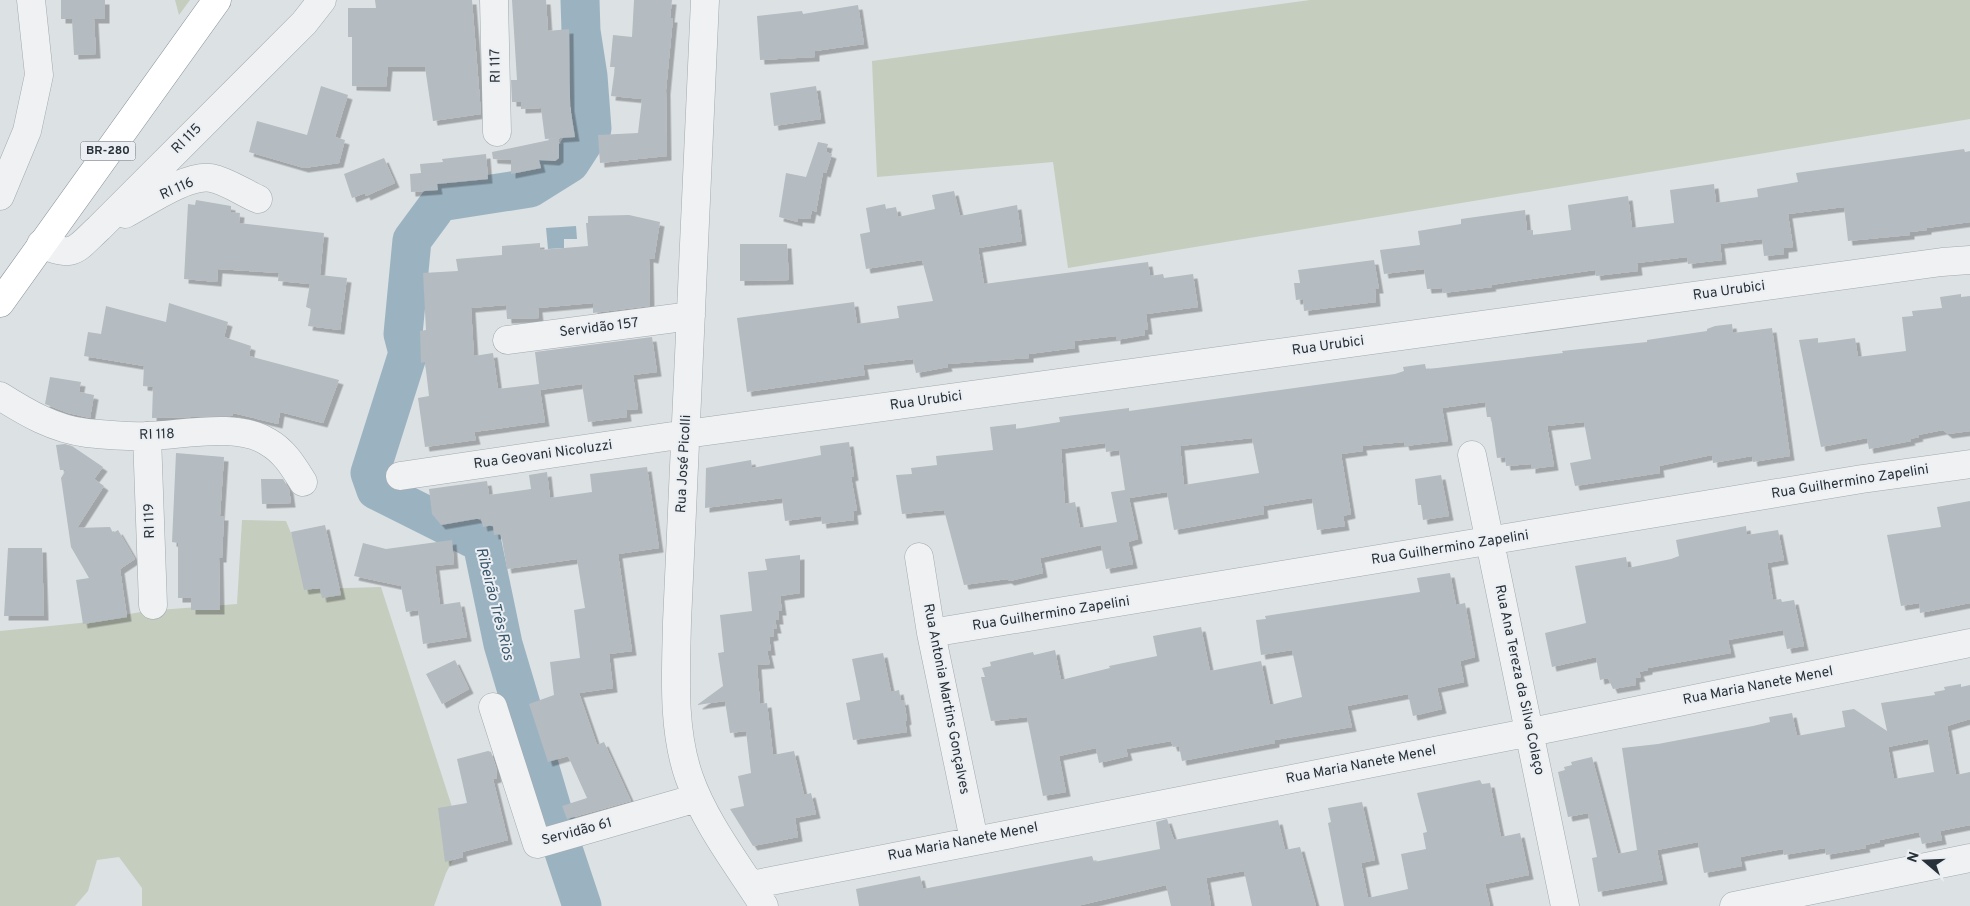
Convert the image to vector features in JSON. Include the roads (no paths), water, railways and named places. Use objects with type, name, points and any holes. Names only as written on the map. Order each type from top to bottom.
[{"type":"highway","name":"BR-280","points":[[0,303],[217,0]]},
{"type":"street","points":[[0,196],[27,131],[39,75],[32,0]]},
{"type":"street","name":"RI 115","points":[[42,244],[61,252],[68,253],[74,251],[304,23],[322,0]]},
{"type":"street","name":"RI 117","points":[[494,0],[497,132]]},
{"type":"street","name":"Rua José Picolli","points":[[706,0],[676,678],[680,735],[689,776],[697,798],[757,895]]},
{"type":"street","name":"RI 116","points":[[99,228],[181,184],[196,179],[211,178],[258,199]]},
{"type":"street","name":"Rua Urubici","points":[[686,434],[1942,262],[1970,260]]},
{"type":"street","name":"Servidão 157","points":[[507,340],[691,316]]},
{"type":"street","name":"RI 118","points":[[0,396],[42,421],[85,432],[147,436],[219,431],[248,434],[267,441],[280,450],[290,461],[303,482]]},
{"type":"street","name":"Rua Geovani Nicoluzzi","points":[[400,476],[686,434]]},
{"type":"street","name":"RI 119","points":[[147,436],[153,605]]},
{"type":"street","name":"Rua Ana Tereza da Silva Colaço","points":[[1472,455],[1565,906]]},
{"type":"street","name":"Rua Guilhermino Zapelini","points":[[931,633],[1862,480],[1970,464]]},
{"type":"street","name":"Rua Antonia Martins Gonçalves","points":[[919,557],[931,633],[974,840]]},
{"type":"street","name":"Rua Maria Nanete Menel","points":[[757,895],[974,840],[1530,732],[1970,643]]},
{"type":"street","name":"Servidão 61","points":[[494,707],[536,844],[697,798]]},
{"type":"street","points":[[1734,906],[1970,858]]},
{"type":"water","points":[[576,226],[577,239],[564,239],[564,248],[548,249],[546,228]]},
{"type":"waterway","name":"Ribeirão Três Rios","points":[[555,819],[503,644],[482,543],[376,490],[370,473],[408,353],[403,334],[412,240],[440,202],[530,188],[570,163],[592,129],[588,76],[581,31],[580,0]]},
{"type":"waterway","name":"Ribeirão Três Rios","points":[[562,846],[582,906]]}]
